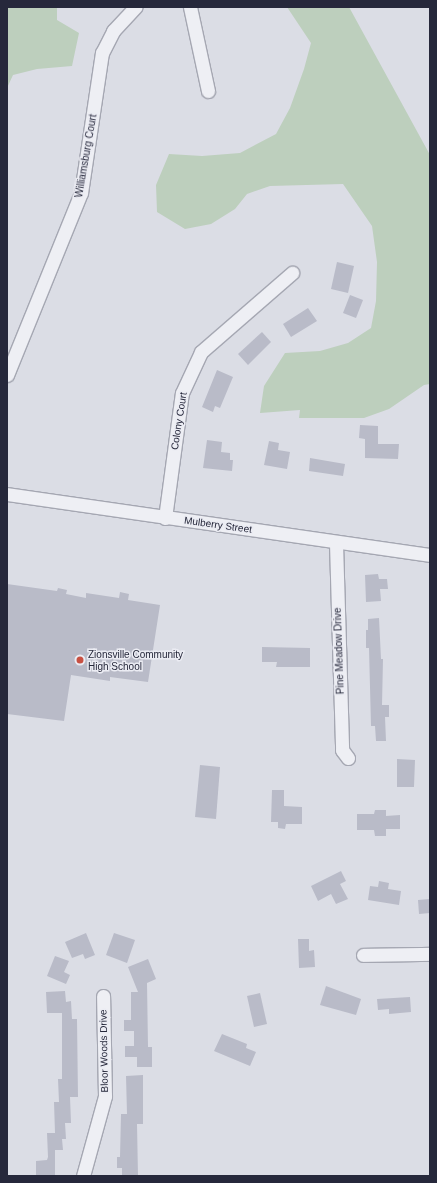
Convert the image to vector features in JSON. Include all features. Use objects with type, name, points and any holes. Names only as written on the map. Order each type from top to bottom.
[{"type":"street","name":"Williamsburg Court","points":[[7,375],[10,358],[81,194],[102,52],[113,31],[135,7]]},
{"type":"street","points":[[190,7],[208,90]]},
{"type":"street","name":"Colony Court","points":[[165,518],[182,393],[201,352],[292,273]]},
{"type":"street","name":"Mulberry Street","points":[[7,494],[430,556]]},
{"type":"street","name":"Pine Meadow Drive","points":[[336,543],[342,750],[348,758]]},
{"type":"street","points":[[363,955],[430,954]]},
{"type":"street","name":"Bloor Woods Drive","points":[[83,1176],[104,1096],[103,996]]},
{"type":"green space","points":[[7,7],[57,7],[57,20],[79,33],[72,66],[37,69],[13,75],[7,88]]},
{"type":"green space","points":[[287,7],[349,7],[430,155],[430,384],[424,385],[389,409],[364,418],[299,418],[300,410],[260,413],[264,386],[285,353],[320,351],[348,343],[371,328],[376,301],[377,262],[372,226],[343,184],[270,186],[247,194],[235,209],[211,224],[185,229],[157,212],[156,185],[169,154],[202,156],[240,153],[276,134],[290,108],[304,69],[311,43]]},
{"type":"building","points":[[337,262],[354,266],[348,293],[331,289]]},
{"type":"building","points":[[350,295],[363,300],[356,318],[343,313]]},
{"type":"building","points":[[308,308],[317,321],[291,337],[283,324]]},
{"type":"building","points":[[262,332],[271,342],[248,365],[238,354]]},
{"type":"building","points":[[217,370],[233,377],[220,408],[215,406],[213,412],[202,407]]},
{"type":"building","points":[[360,425],[378,426],[378,444],[399,444],[398,459],[365,458],[365,439],[359,438]]},
{"type":"building","points":[[207,440],[222,442],[221,452],[230,453],[230,460],[233,460],[232,471],[203,468]]},
{"type":"building","points":[[269,441],[279,443],[278,450],[290,452],[287,469],[264,465]]},
{"type":"building","points":[[310,458],[345,464],[343,476],[309,471]]},
{"type":"building","points":[[378,574],[379,579],[387,579],[388,589],[380,589],[381,601],[366,602],[365,575]]},
{"type":"building","name":"Zionsville Community High School","points":[[7,584],[57,591],[58,588],[67,590],[66,594],[86,598],[86,593],[119,598],[120,592],[129,594],[128,600],[160,605],[148,682],[110,677],[110,681],[71,675],[64,721],[7,714]]},
{"type":"building","points":[[379,618],[381,659],[383,659],[382,705],[389,705],[389,717],[385,717],[386,741],[376,741],[375,726],[371,726],[369,648],[366,648],[366,630],[368,630],[368,619]]},
{"type":"building","points":[[262,647],[310,648],[310,667],[276,667],[277,662],[262,662]]},
{"type":"building","points":[[397,759],[415,760],[414,787],[397,787]]},
{"type":"building","points":[[200,765],[220,767],[216,819],[195,817]]},
{"type":"building","points":[[272,790],[284,790],[284,806],[302,807],[302,824],[286,824],[285,829],[278,828],[278,822],[271,822]]},
{"type":"building","points":[[375,810],[386,810],[386,816],[400,815],[400,829],[386,829],[386,836],[375,836],[374,830],[357,830],[357,814],[374,814]]},
{"type":"building","points":[[341,871],[346,881],[340,884],[348,899],[336,904],[331,894],[318,901],[311,886]]},
{"type":"building","points":[[379,881],[389,883],[388,889],[401,891],[399,905],[368,900],[370,886],[378,887]]},
{"type":"building","points":[[430,899],[430,913],[419,914],[418,900]]},
{"type":"building","points":[[86,933],[95,955],[85,959],[83,954],[72,958],[65,942]]},
{"type":"building","points":[[114,933],[135,940],[127,963],[106,955]]},
{"type":"building","points":[[298,939],[309,939],[309,951],[314,950],[315,967],[299,968]]},
{"type":"building","points":[[55,956],[69,961],[64,972],[70,975],[66,984],[47,976]]},
{"type":"building","points":[[148,959],[156,979],[147,983],[148,1047],[152,1047],[152,1067],[137,1067],[137,1057],[125,1057],[125,1046],[134,1046],[134,1031],[124,1031],[124,1020],[131,1020],[131,992],[138,992],[128,967]]},
{"type":"building","points":[[326,986],[361,999],[356,1015],[320,1005]]},
{"type":"building","points":[[65,991],[66,1002],[71,1001],[72,1019],[77,1019],[78,1097],[70,1097],[71,1123],[65,1123],[66,1139],[62,1139],[63,1150],[55,1150],[55,1176],[36,1176],[36,1161],[47,1160],[48,1157],[47,1133],[55,1133],[54,1102],[59,1102],[58,1079],[62,1079],[62,1013],[47,1013],[46,992]]},
{"type":"building","points":[[260,993],[267,1024],[254,1027],[247,996]]},
{"type":"building","points":[[410,997],[411,1012],[389,1014],[389,1009],[378,1010],[377,999]]},
{"type":"building","points":[[222,1034],[247,1044],[246,1048],[256,1052],[250,1066],[214,1051]]},
{"type":"building","points":[[143,1075],[143,1124],[137,1124],[138,1176],[122,1176],[122,1168],[117,1168],[117,1157],[120,1157],[121,1114],[127,1114],[126,1076]]},
{"type":"place","name":"Zionsville Community High School","points":[[80,660]]}]
